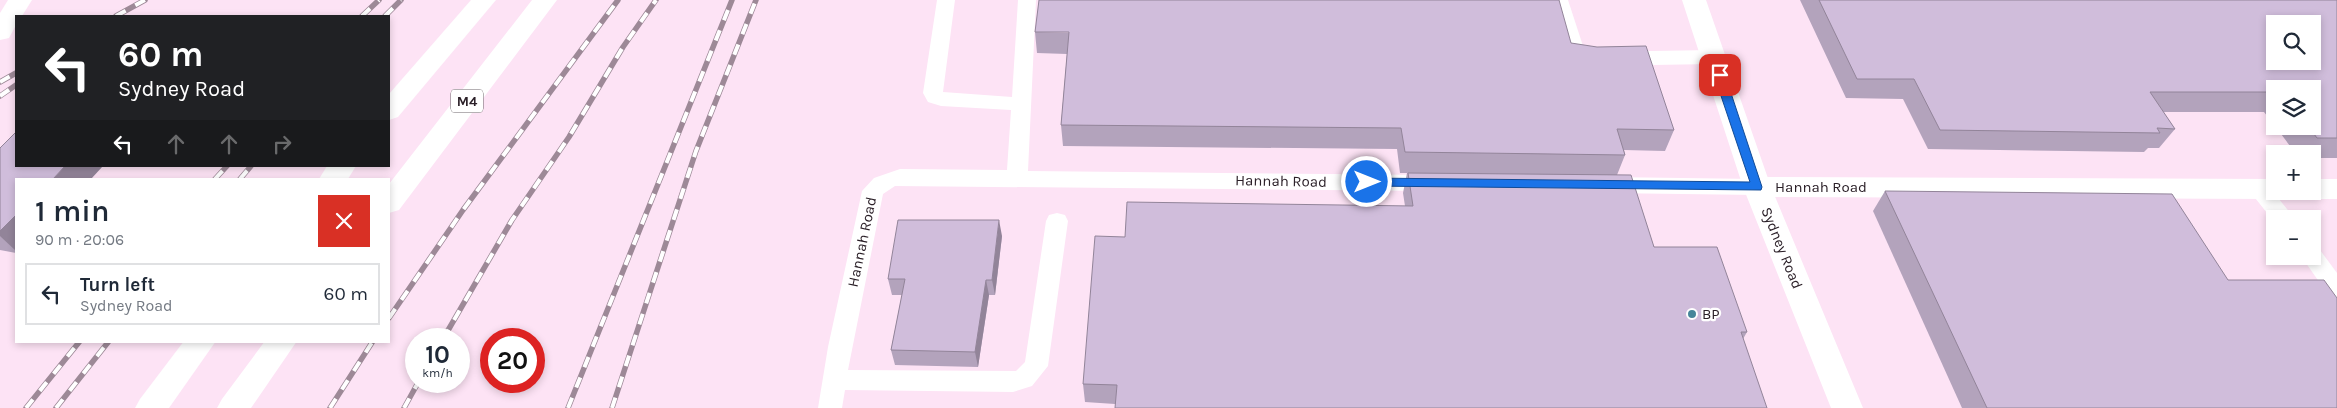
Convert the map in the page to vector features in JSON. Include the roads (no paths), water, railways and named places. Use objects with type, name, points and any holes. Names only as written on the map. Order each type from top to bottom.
[{"type":"main road","points":[[0,32],[20,0]]},
{"type":"main road","points":[[390,110],[484,0]]},
{"type":"main road","name":"M4","points":[[390,202],[545,0]]},
{"type":"main road","name":"Sydney Road","points":[[1694,0],[1757,187],[1847,408]]},
{"type":"main road","points":[[333,178],[341,167]]},
{"type":"main road","name":"Hannah Road","points":[[1757,187],[2266,189]]},
{"type":"main road","points":[[2321,189],[2337,190]]},
{"type":"main road","points":[[151,408],[200,343]]},
{"type":"main road","points":[[233,408],[281,343]]},
{"type":"lane","points":[[946,0],[932,93],[934,97],[1020,104]]},
{"type":"lane","points":[[1017,178],[1027,0]]},
{"type":"lane","points":[[1559,0],[1574,49],[1582,57],[1590,59],[1713,57]]},
{"type":"lane","name":"Hannah Road","points":[[830,408],[873,191],[879,184],[900,177],[1451,183]]},
{"type":"lane","name":"Hannah Road","points":[[1589,185],[1757,187]]},
{"type":"lane","points":[[835,380],[1013,382],[1024,379],[1036,366],[1057,221]]},
{"type":"lane","points":[[2319,265],[2337,290]]},
{"type":"railway","points":[[118,15],[145,0]]},
{"type":"railway","points":[[363,15],[379,0]]},
{"type":"railway","points":[[386,15],[401,0]]},
{"type":"railway","points":[[390,317],[463,210],[618,0]]},
{"type":"railway","points":[[449,328],[512,220],[569,137],[623,47],[656,0]]},
{"type":"railway","points":[[568,408],[732,0]]},
{"type":"railway","points":[[612,408],[696,151],[756,0]]},
{"type":"railway","points":[[0,82],[15,74]]},
{"type":"railway","points":[[0,96],[15,86]]},
{"type":"railway","points":[[216,178],[226,167]]},
{"type":"railway","points":[[241,178],[250,167]]},
{"type":"railway","points":[[26,408],[78,343]]},
{"type":"railway","points":[[56,408],[107,343]]},
{"type":"railway","points":[[330,408],[372,343]]},
{"type":"railway","points":[[404,408],[412,393]]},
{"type":"place","name":"BP","points":[[1692,314]]}]
